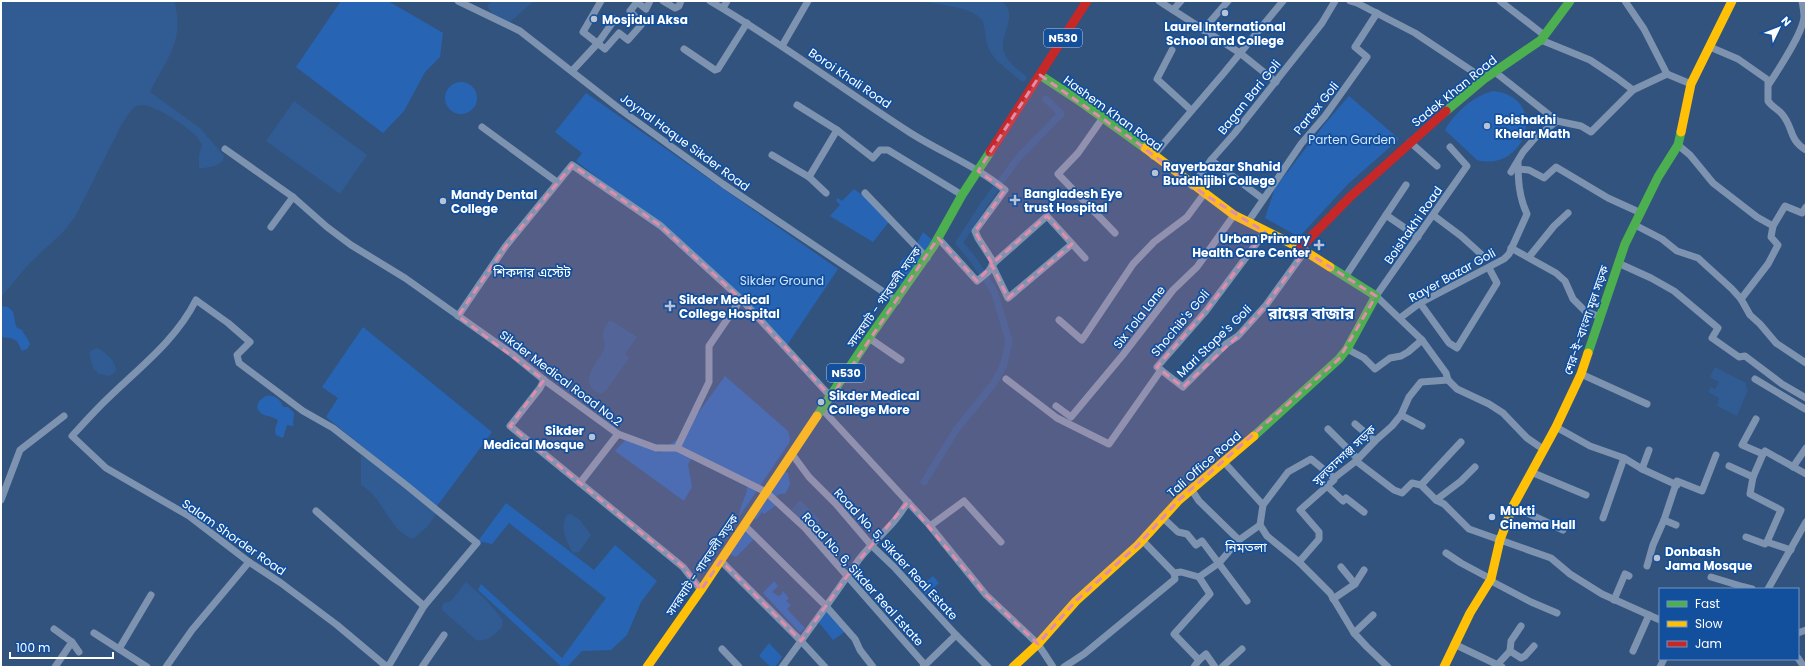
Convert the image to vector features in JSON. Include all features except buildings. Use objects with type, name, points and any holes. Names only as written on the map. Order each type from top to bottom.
[{"type":"main road","name":"N530","points":[[1040,75],[1086,1]]},
{"type":"main road","name":"Sadek Khan Road","points":[[1303,250],[1350,197],[1410,142],[1484,79],[1543,38],[1570,1]]},
{"type":"main road","name":"শের-ই-বাংলা মূল সড়ক","points":[[1444,667],[1470,613],[1491,579],[1500,540],[1513,506],[1556,427],[1581,374],[1618,263],[1658,177],[1678,145],[1691,84],[1732,1]]},
{"type":"main road","name":"Hashem Khan Road","points":[[1040,75],[1081,102],[1192,186],[1234,215],[1303,250],[1376,296]]},
{"type":"main road","name":"সদরঘাট - গাবতলী সড়ক","points":[[647,667],[701,590],[869,338],[897,301],[927,257],[962,195],[1040,75]]},
{"type":"main road","name":"Tali Office Road","points":[[1013,667],[1038,644],[1076,601],[1110,572],[1191,489],[1339,359],[1347,349],[1376,296]]},
{"type":"street","name":"Joynal Haque Sikder Road","points":[[458,1],[520,31],[620,110],[723,184],[897,301]]},
{"type":"street","points":[[600,1],[583,32],[606,49],[619,33],[628,40],[642,24],[630,11],[637,2],[646,9],[650,1]]},
{"type":"street","points":[[663,1],[675,8],[679,6],[681,1]]},
{"type":"street","name":"Boroi Khali Road","points":[[710,1],[782,46],[910,133],[990,177],[1005,190],[976,231],[991,267]]},
{"type":"street","points":[[722,8],[727,1]]},
{"type":"street","points":[[782,46],[807,1]]},
{"type":"street","points":[[1159,1],[1240,53],[1276,82]]},
{"type":"street","points":[[1173,10],[1181,1]]},
{"type":"street","points":[[1203,30],[1228,1]]},
{"type":"street","points":[[1153,156],[1283,1]]},
{"type":"street","name":"Bagan Bari Goli","points":[[1192,186],[1211,160],[1276,82],[1322,23],[1335,1]]},
{"type":"street","points":[[1500,1],[1543,38],[1586,58],[1633,90]]},
{"type":"street","points":[[1625,1],[1644,29],[1667,74],[1691,84]]},
{"type":"street","points":[[1769,84],[1781,66],[1802,22],[1804,16],[1802,1]]},
{"type":"street","points":[[1355,2],[1427,40],[1484,79]]},
{"type":"street","name":"Partex Goli","points":[[1248,222],[1301,144],[1325,116],[1367,57],[1355,47],[1377,13]]},
{"type":"street","points":[[572,71],[598,43],[615,19]]},
{"type":"street","points":[[684,49],[715,70],[718,69],[747,23]]},
{"type":"street","points":[[1710,47],[1738,59],[1766,78],[1769,84],[1768,101],[1782,113],[1787,120],[1795,142],[1806,150]]},
{"type":"street","points":[[1172,50],[1157,79],[1191,110]]},
{"type":"street","points":[[1495,72],[1557,121],[1581,126],[1591,132],[1633,90],[1667,74]]},
{"type":"street","points":[[797,105],[837,130],[874,158],[880,150],[888,150],[962,195]]},
{"type":"street","points":[[1102,119],[1078,153],[1058,174],[1115,233]]},
{"type":"street","points":[[1557,121],[1535,138],[1523,152],[1516,168],[1529,170],[1544,178],[1556,168],[1608,198],[1641,213]]},
{"type":"street","points":[[482,127],[557,182]]},
{"type":"street","points":[[809,177],[837,130]]},
{"type":"street","points":[[1410,142],[1437,166]]},
{"type":"street","points":[[1678,145],[1690,155],[1713,182],[1757,217],[1773,226]]},
{"type":"street","name":"Boishakhi Road","points":[[1376,296],[1467,166],[1450,147]]},
{"type":"street","name":"Sikder Medical Road No.2","points":[[225,149],[293,197],[327,227],[351,245],[405,278],[512,354],[544,380],[618,434],[656,448],[677,448],[766,492]]},
{"type":"street","points":[[772,155],[809,177],[826,193]]},
{"type":"street","points":[[1211,160],[1263,199]]},
{"type":"street","points":[[458,316],[505,247],[572,165],[661,226],[741,299],[830,396]]},
{"type":"street","name":"Rayer Bazar Goli","points":[[1400,318],[1420,303],[1504,259],[1511,248],[1527,214],[1522,204],[1516,168]]},
{"type":"street","points":[[1344,277],[1406,185]]},
{"type":"street","points":[[865,193],[927,257]]},
{"type":"street","points":[[1059,320],[1082,340],[1133,264],[1154,242],[1187,217],[1204,194]]},
{"type":"street","points":[[271,227],[293,197]]},
{"type":"street","points":[[1741,299],[1768,264],[1778,245],[1771,237],[1773,226],[1785,206],[1802,213],[1806,207]]},
{"type":"street","points":[[1529,257],[1554,226],[1568,213]]},
{"type":"street","name":"Six Tola Lane","points":[[1056,406],[1071,417],[1122,356],[1173,290],[1197,266],[1234,215]]},
{"type":"street","points":[[1386,215],[1418,237]]},
{"type":"street","points":[[1433,215],[1476,248],[1481,254]]},
{"type":"street","points":[[938,238],[976,281],[1047,216],[1085,258]]},
{"type":"street","points":[[1635,225],[1662,239],[1677,251],[1698,258],[1741,299],[1750,315],[1760,324],[1776,343],[1806,363]]},
{"type":"street","name":"Shochib's Goli","points":[[1006,379],[1057,418],[1109,444],[1162,370],[1157,367],[1206,311],[1265,232]]},
{"type":"street","points":[[991,267],[1008,298],[1072,244]]},
{"type":"street","points":[[1511,248],[1556,273],[1566,281],[1573,299],[1585,311],[1600,317]]},
{"type":"street","name":"Mari Stope's Goli","points":[[1162,370],[1183,387],[1226,344],[1238,336],[1248,326],[1266,305],[1303,250]]},
{"type":"street","points":[[1618,263],[1651,278],[1674,291],[1718,328],[1712,338],[1739,357],[1745,356],[1782,384],[1806,398]]},
{"type":"street","points":[[1420,303],[1449,343],[1457,348],[1496,283],[1489,268]]},
{"type":"street","points":[[1376,296],[1422,340],[1446,373],[1448,380],[1457,389],[1489,404],[1503,413],[1527,438],[1543,449]]},
{"type":"street","points":[[677,448],[709,382],[709,346],[741,299]]},
{"type":"street","name":"Salam Shorder Road","points":[[388,667],[378,664],[337,625],[281,583],[249,562],[189,516],[106,468],[72,436],[103,403],[159,350],[191,310],[196,300],[228,323],[250,342],[237,355],[239,363],[303,411],[333,428],[406,485],[477,544],[424,606]]},
{"type":"street","points":[[869,338],[901,360]]},
{"type":"street","points":[[1347,349],[1364,358],[1375,369],[1390,358],[1401,356],[1408,352],[1422,340]]},
{"type":"street","points":[[1581,374],[1647,404]]},
{"type":"street","points":[[1754,379],[1806,409]]},
{"type":"street","points":[[544,380],[540,388],[510,426],[683,567],[701,590]]},
{"type":"street","name":"সুলতানগঞ্জ সড়ক","points":[[1300,562],[1319,540],[1319,532],[1300,510],[1328,486],[1334,478],[1357,460],[1375,440],[1392,426],[1400,415],[1409,397],[1421,382],[1448,380]]},
{"type":"street","points":[[822,409],[930,526],[986,596],[1038,644],[1053,667]]},
{"type":"street","points":[[1400,415],[1422,426]]},
{"type":"street","points":[[1,500],[20,450],[64,416]]},
{"type":"street","points":[[1756,419],[1742,445],[1763,454]]},
{"type":"street","points":[[1355,424],[1375,440]]},
{"type":"street","points":[[1556,427],[1590,446],[1624,458],[1642,469],[1677,485]]},
{"type":"street","points":[[1328,429],[1357,460],[1399,493],[1402,494],[1412,483],[1421,485],[1436,500],[1444,504],[1469,529],[1551,558],[1570,574],[1614,600],[1659,620]]},
{"type":"street","points":[[580,483],[618,434]]},
{"type":"street","points":[[1421,485],[1461,442]]},
{"type":"street","points":[[1793,467],[1806,448]]},
{"type":"street","points":[[1642,469],[1649,450]]},
{"type":"street","points":[[1767,542],[1781,510],[1750,494],[1753,477],[1763,454],[1765,451],[1806,474]]},
{"type":"street","name":"Road No. 5, Sikder Real Estate","points":[[792,454],[809,477],[836,504],[871,545],[988,667]]},
{"type":"street","points":[[1647,566],[1653,545],[1677,485],[1677,481],[1702,491],[1716,455]]},
{"type":"street","points":[[1603,518],[1624,458]]},
{"type":"street","points":[[1334,478],[1311,459],[1288,472],[1262,505],[1260,525],[1267,536],[1300,562],[1330,593],[1354,633],[1388,667]]},
{"type":"street","points":[[1223,461],[1262,505]]},
{"type":"street","points":[[1729,466],[1753,477]]},
{"type":"street","points":[[1436,500],[1461,481],[1475,467]]},
{"type":"street","points":[[1531,472],[1586,495]]},
{"type":"street","points":[[1328,486],[1344,501],[1346,498],[1364,512]]},
{"type":"street","points":[[1191,489],[1199,500],[1239,540]]},
{"type":"street","name":"Road No. 6, Sikder Real Estate","points":[[766,492],[805,528],[848,576],[924,666]]},
{"type":"street","points":[[930,526],[964,501],[1001,542]]},
{"type":"street","points":[[782,667],[855,565],[871,545],[896,520],[908,502]]},
{"type":"street","points":[[1513,506],[1563,530]]},
{"type":"street","points":[[316,511],[424,606],[388,667]]},
{"type":"street","points":[[1162,518],[1178,532],[1187,534],[1196,545],[1202,541],[1247,601]]},
{"type":"street","points":[[1664,520],[1676,525]]},
{"type":"street","points":[[1769,588],[1806,522]]},
{"type":"street","points":[[1199,577],[1219,563],[1239,540],[1260,525]]},
{"type":"street","points":[[744,526],[825,605],[854,639],[860,650],[873,667]]},
{"type":"street","points":[[1746,537],[1765,544],[1767,542],[1791,550]]},
{"type":"street","points":[[1064,667],[1084,654],[1175,579],[1174,574],[1142,540]]},
{"type":"street","points":[[1446,553],[1491,579],[1493,582],[1531,602],[1558,613]]},
{"type":"street","points":[[721,560],[825,667]]},
{"type":"street","points":[[166,667],[192,630],[249,562]]},
{"type":"street","points":[[1341,567],[1355,584]]},
{"type":"street","points":[[1333,599],[1355,584],[1364,570]]},
{"type":"street","points":[[1174,574],[1181,572],[1199,577],[1210,594],[1174,634],[1199,660]]},
{"type":"street","points":[[1614,600],[1625,574],[1629,576]]},
{"type":"street","points":[[1710,577],[1744,588]]},
{"type":"street","points":[[119,649],[151,595]]},
{"type":"street","points":[[1634,651],[1648,615]]},
{"type":"street","points":[[1354,633],[1373,616]]},
{"type":"street","points":[[1454,644],[1500,666],[1510,651],[1511,641],[1521,626]]},
{"type":"street","points":[[54,629],[72,642],[79,652]]},
{"type":"street","points":[[94,633],[147,667]]},
{"type":"street","points":[[422,667],[444,635]]},
{"type":"street","points":[[924,666],[956,635]]},
{"type":"street","points":[[55,667],[72,642]]},
{"type":"street","points":[[1510,651],[1521,658],[1525,656],[1534,646]]},
{"type":"street","points":[[722,649],[739,667]]},
{"type":"street","points":[[1222,667],[1242,649]]},
{"type":"street","points":[[1194,667],[1206,654],[1215,667]]},
{"type":"highlighted area","points":[[1040,75],[1139,144],[1204,194],[1265,232],[1206,311],[1157,367],[1183,387],[1238,336],[1266,305],[1305,251],[1376,296],[1339,359],[1179,500],[1138,545],[1076,601],[1038,644],[986,595],[908,502],[855,565],[801,641],[721,561],[701,590],[683,567],[510,426],[544,380],[458,316],[505,247],[572,165],[661,226],[741,299],[831,397],[938,238],[977,281],[992,265],[1008,298],[1072,244],[1047,216],[992,264],[975,231],[1005,190],[978,171]]},
{"type":"green space","points":[[341,1],[388,1],[443,33],[440,57],[425,72],[404,111],[383,133],[296,67]]},
{"type":"green space","points":[[458,82],[464,82],[474,89],[477,98],[476,104],[470,111],[464,114],[458,114],[448,107],[445,101],[445,95],[452,85]]},
{"type":"green space","name":"Boishakhi Khelar Math","points":[[1493,91],[1511,96],[1521,106],[1526,119],[1525,133],[1519,145],[1508,156],[1494,161],[1477,160],[1445,130],[1453,118],[1465,106],[1486,93]]},
{"type":"green space","name":"Sikder Ground","points":[[586,93],[838,269],[787,345],[629,202],[576,161],[582,153],[555,132]]},
{"type":"green space","name":"Parten Garden","points":[[1349,96],[1399,139],[1348,184],[1299,237],[1265,218],[1275,188],[1323,126]]},
{"type":"green space","points":[[854,189],[892,218],[873,242],[830,216],[840,205],[836,200],[838,198],[842,201]]},
{"type":"green space","points":[[923,232],[933,241],[901,291],[899,272],[900,262],[913,251]]},
{"type":"green space","points":[[1,306],[8,307],[13,312],[16,327],[22,330],[30,344],[27,349],[22,351],[17,341],[11,338],[1,337]]},
{"type":"green space","points":[[363,327],[492,432],[437,506],[326,417],[338,398],[322,387]]},
{"type":"green space","points":[[725,376],[788,431],[790,438],[789,443],[739,517],[747,483],[695,455],[688,464],[692,487],[684,501],[615,451],[626,439],[660,453],[665,447],[680,438]]},
{"type":"green space","points":[[266,396],[277,398],[283,407],[288,407],[294,413],[294,426],[287,425],[283,438],[276,435],[275,430],[278,420],[261,413],[257,407],[259,401]]},
{"type":"green space","points":[[781,471],[788,473],[790,484],[786,493],[777,495],[775,506],[764,514],[762,512],[757,519],[749,519]]},
{"type":"green space","points":[[506,503],[594,570],[615,545],[657,581],[641,602],[627,635],[611,650],[582,651],[567,667],[562,667],[478,590],[481,584],[562,658],[606,598],[509,523],[492,544],[478,541]]},
{"type":"green space","points":[[746,530],[756,537],[736,557],[729,554]]},
{"type":"green space","points":[[933,576],[939,583],[926,595],[919,588]]},
{"type":"green space","points":[[774,581],[778,586],[772,592],[778,596],[781,595],[783,591],[789,598],[786,601],[791,605],[787,609],[805,628],[800,633],[763,593]]},
{"type":"green space","points":[[827,609],[846,631],[833,640],[817,620]]},
{"type":"green space","points":[[769,643],[782,657],[775,667],[771,667],[759,656]]},
{"type":"shaded area","points":[[1,1],[174,1],[178,27],[176,38],[168,59],[150,92],[200,128],[224,156],[223,161],[218,165],[199,168],[199,155],[202,145],[196,136],[161,111],[146,105],[135,107],[123,122],[75,217],[63,232],[28,265],[1,297]]},
{"type":"shaded area","points":[[492,1],[534,1],[510,22],[499,19],[492,13],[487,6]]},
{"type":"shaded area","points":[[922,1],[1001,1],[1006,5],[1009,15],[1003,49],[1015,71],[1004,67],[992,54],[987,44],[984,25],[980,18],[975,14],[961,8]]},
{"type":"shaded area","points":[[294,101],[367,155],[340,194],[266,141]]},
{"type":"shaded area","points":[[610,320],[637,337],[625,354],[629,358],[607,389],[601,394],[593,390],[589,379],[594,366],[605,347],[603,332]]},
{"type":"shaded area","points":[[97,348],[107,354],[116,367],[116,371],[110,376],[98,374],[93,368],[89,354],[92,350]]},
{"type":"shaded area","points":[[1715,367],[1746,383],[1746,388],[1748,390],[1737,416],[1717,406],[1719,398],[1708,392],[1710,387],[1715,389],[1719,382],[1710,377]]},
{"type":"shaded area","points":[[361,456],[370,460],[437,513],[427,527],[413,539],[398,529],[375,498],[361,485]]},
{"type":"shaded area","points":[[800,500],[820,520],[811,530],[791,510]]},
{"type":"shaded area","points":[[571,514],[580,520],[591,535],[579,552],[573,553],[566,540],[564,530],[567,515]]},
{"type":"shaded area","points":[[466,582],[486,600],[503,620],[502,627],[494,635],[487,639],[480,641],[476,640],[442,610],[444,603],[451,601]]},
{"type":"waterway","points":[[1007,65],[1023,78]]},
{"type":"waterway","points":[[924,482],[956,430],[994,383],[1004,364],[1009,341],[994,291],[972,258],[959,243],[985,203],[1018,158],[1061,114],[1046,99]]},
{"type":"traffic: fast","points":[[1446,111],[1484,79],[1541,40],[1570,1]]},
{"type":"traffic: fast","points":[[1040,75],[1081,102],[1145,148]]},
{"type":"traffic: fast","points":[[1588,353],[1625,244],[1658,177],[1678,145],[1681,132]]},
{"type":"traffic: fast","points":[[817,416],[869,338],[933,247],[962,195],[990,152]]},
{"type":"traffic: fast","points":[[1254,436],[1339,359],[1347,349],[1376,296],[1330,267]]},
{"type":"traffic: slow","points":[[1681,132],[1691,84],[1732,1]]},
{"type":"traffic: slow","points":[[1145,148],[1234,215],[1300,248],[1330,267]]},
{"type":"traffic: slow","points":[[1444,667],[1470,613],[1491,579],[1500,540],[1513,506],[1556,427],[1581,374],[1588,353]]},
{"type":"traffic: slow","points":[[647,667],[701,590],[817,416]]},
{"type":"traffic: slow","points":[[1013,667],[1038,644],[1076,601],[1138,545],[1179,500],[1254,436]]},
{"type":"traffic: jam","points":[[990,152],[1087,1]]},
{"type":"traffic: jam","points":[[1300,248],[1350,197],[1446,111]]},
{"type":"place","name":"Laurel International School and College","points":[[1225,13]]},
{"type":"place","name":"Mosjidul Aksa","points":[[594,19]]},
{"type":"place","name":"Boishakhi Khelar Math","points":[[1487,126]]},
{"type":"place","name":"Rayerbazar Shahid Buddhijibi College","points":[[1155,173]]},
{"type":"place","name":"Bangladesh Eye trust Hospital","points":[[1015,200]]},
{"type":"place","name":"Mandy Dental College","points":[[443,201]]},
{"type":"place","name":"Urban Primary Health Care Center","points":[[1319,245]]},
{"type":"place","name":"Sikder Medical College Hospital","points":[[670,306]]},
{"type":"place","name":"Sikder Medical College More","points":[[821,402]]},
{"type":"place","name":"Sikder Medical Mosque","points":[[592,437]]},
{"type":"place","name":"Mukti Cinema Hall","points":[[1492,517]]},
{"type":"place","name":"Donbash Jama Mosque","points":[[1657,558]]},
{"type":"district","name":"শিকদার এস্টেট","points":[[532,272]]},
{"type":"district","name":"রায়ের বাজার","points":[[1311,313]]},
{"type":"district","name":"নিমতলা","points":[[1246,547]]}]
